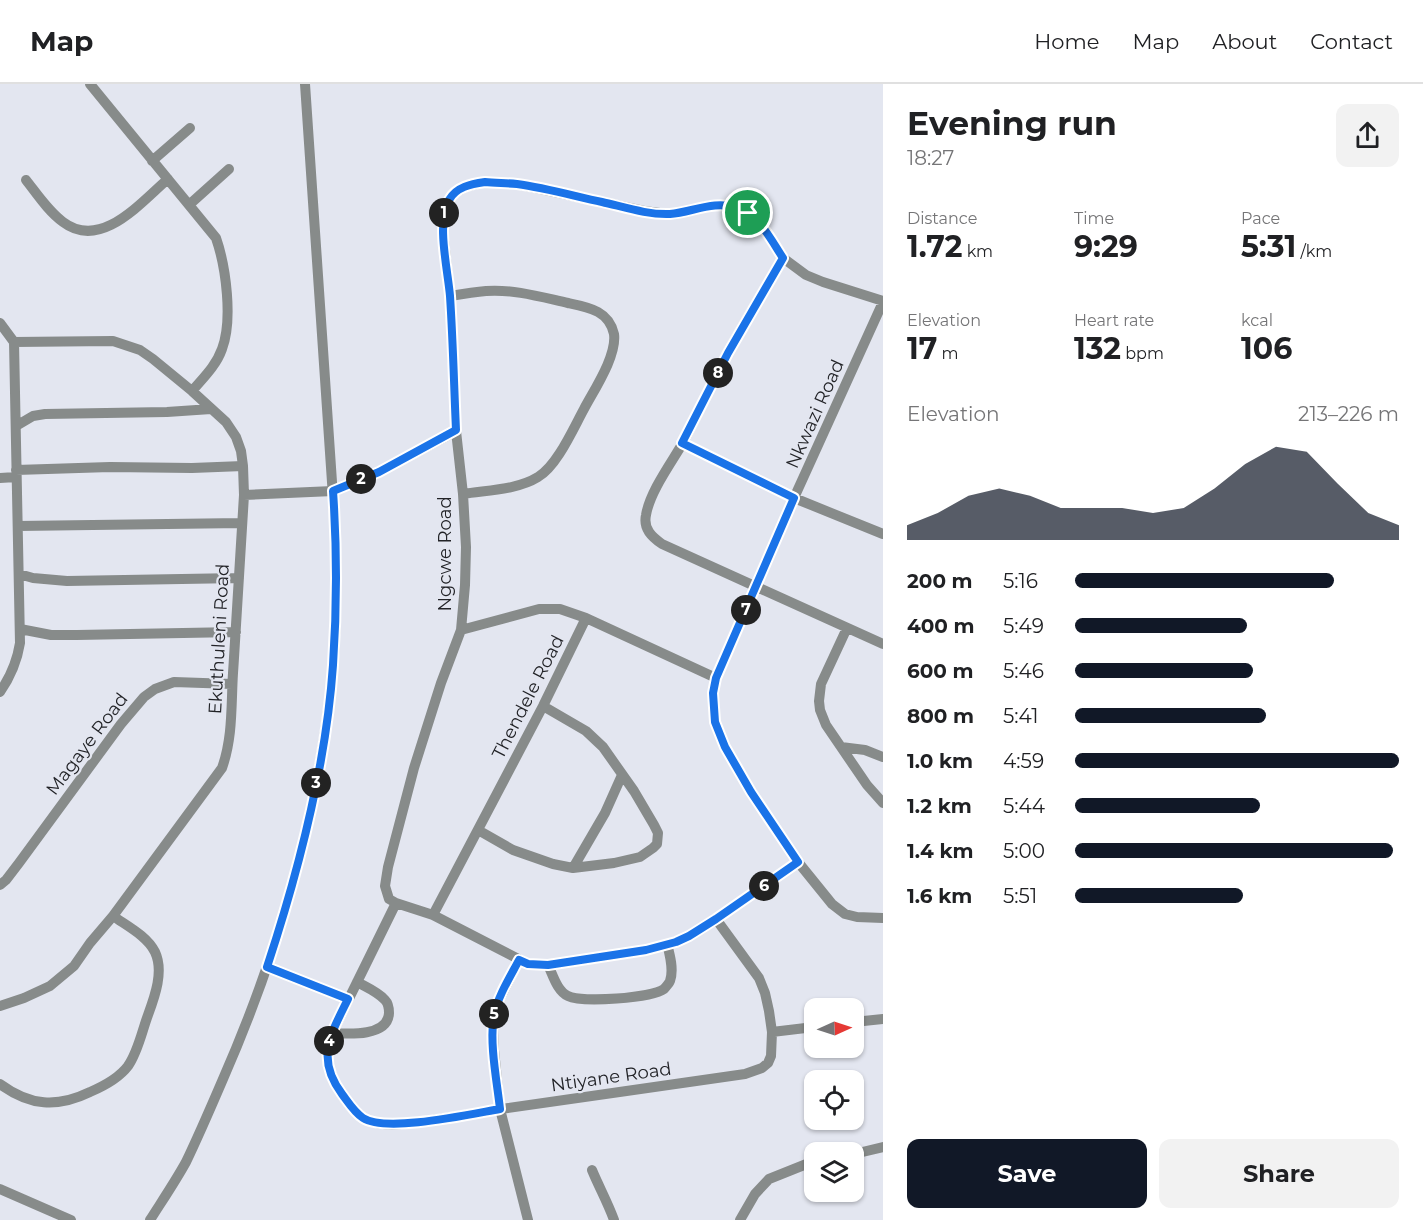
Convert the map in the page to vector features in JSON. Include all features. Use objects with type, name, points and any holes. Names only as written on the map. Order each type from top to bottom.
[{"type":"street","points":[[90,84],[190,204],[216,238],[221,253],[227,281],[225,339],[215,364],[192,391]]},
{"type":"street","points":[[150,1220],[185,1163],[209,1112],[267,967],[303,846],[319,772],[327,719],[336,609],[336,541],[305,84]]},
{"type":"street","points":[[152,160],[190,128]]},
{"type":"street","points":[[190,204],[229,169]]},
{"type":"street","points":[[26,180],[43,202],[65,223],[76,229],[91,230],[109,227],[121,220],[168,179]]},
{"type":"street","name":"Ngcwe Road","points":[[396,903],[389,899],[385,886],[391,854],[414,768],[441,683],[461,630],[465,585],[466,548],[463,494],[456,430],[450,296],[443,231],[444,211],[449,200],[465,187],[485,182],[518,184],[668,214],[723,205],[748,213],[762,226],[783,258]]},
{"type":"street","points":[[883,302],[806,275],[783,258],[728,353],[649,505],[645,523],[652,537],[662,544],[883,644]]},
{"type":"street","points":[[450,296],[488,291],[515,292],[585,307],[599,312],[606,318],[611,324],[614,335],[614,346],[607,365],[572,431],[547,471],[523,484],[463,494]]},
{"type":"street","name":"Nkwazi Road","points":[[883,302],[794,498],[716,678],[713,693],[715,722],[725,747],[751,792],[798,862],[832,904],[845,914],[883,918]]},
{"type":"street","points":[[0,323],[14,342],[20,629],[17,660],[9,680],[0,692]]},
{"type":"street","name":"Ekuthuleni Road","points":[[0,1006],[50,986],[74,966],[222,768],[228,753],[231,734],[244,495],[241,451],[236,437],[226,422],[153,358],[140,350],[113,341],[14,342]]},
{"type":"street","points":[[15,426],[33,416],[45,414],[167,412],[211,408]]},
{"type":"street","points":[[244,495],[333,491],[379,472],[456,430]]},
{"type":"street","points":[[682,443],[794,498],[883,534]]},
{"type":"street","points":[[0,478],[16,473],[110,467],[243,466]]},
{"type":"street","points":[[18,526],[242,523]]},
{"type":"street","points":[[19,574],[33,578],[67,581],[239,578]]},
{"type":"street","points":[[461,630],[539,609],[560,609],[586,618],[716,678]]},
{"type":"street","name":"Thendele Road","points":[[433,915],[543,706],[586,618]]},
{"type":"street","points":[[847,628],[819,693],[820,710],[826,725],[867,785],[883,804]]},
{"type":"street","points":[[20,629],[76,635],[236,632]]},
{"type":"street","name":"Magaye Road","points":[[0,885],[144,697],[154,689],[174,682],[232,684]]},
{"type":"street","points":[[478,830],[513,850],[553,864],[573,868],[640,857],[657,844],[658,833],[654,825],[634,791],[603,747],[586,732],[543,706]]},
{"type":"street","points":[[841,747],[865,750],[883,757]]},
{"type":"street","points":[[573,868],[605,813],[622,775]]},
{"type":"street","points":[[357,982],[386,1001],[388,1020],[383,1026],[364,1033],[332,1033],[348,999],[396,903],[433,915],[528,964],[548,965],[646,950],[689,936],[798,862]]},
{"type":"street","points":[[0,1084],[27,1099],[45,1103],[60,1102],[100,1088],[129,1065],[154,998],[158,962],[146,939],[113,916]]},
{"type":"street","name":"Ntiyane Road","points":[[332,1033],[328,1044],[328,1063],[340,1091],[362,1118],[395,1125],[745,1074],[762,1068],[771,1056],[772,1032],[765,993],[759,978],[716,919]]},
{"type":"street","points":[[548,965],[561,991],[567,996],[597,1000],[653,993],[664,989],[670,982],[670,958],[667,944]]},
{"type":"street","points":[[519,960],[500,998],[493,1025],[500,1109],[528,1220]]},
{"type":"street","points":[[267,967],[348,999]]},
{"type":"street","points":[[864,1022],[883,1019]]},
{"type":"street","points":[[772,1032],[804,1028]]},
{"type":"street","points":[[864,1152],[883,1147]]},
{"type":"street","points":[[741,1220],[755,1194],[769,1179],[804,1165]]},
{"type":"street","points":[[592,1170],[614,1220]]},
{"type":"street","points":[[0,1189],[71,1220]]},
{"type":"route","points":[[485,182],[518,184],[668,214],[723,205],[748,213],[762,226],[783,258],[728,353],[682,443],[794,498],[716,678],[713,708],[715,722],[725,747],[751,792],[798,862],[716,919],[676,942],[646,950],[570,963],[535,965],[519,960],[494,1014],[494,1050],[500,1109],[395,1125],[381,1124],[362,1118],[333,1079],[327,1055],[332,1033],[348,999],[267,967],[303,846],[319,772],[327,719],[336,609],[333,491],[379,472],[456,430],[450,296],[443,231],[444,211],[455,193],[465,187],[485,182]]}]
